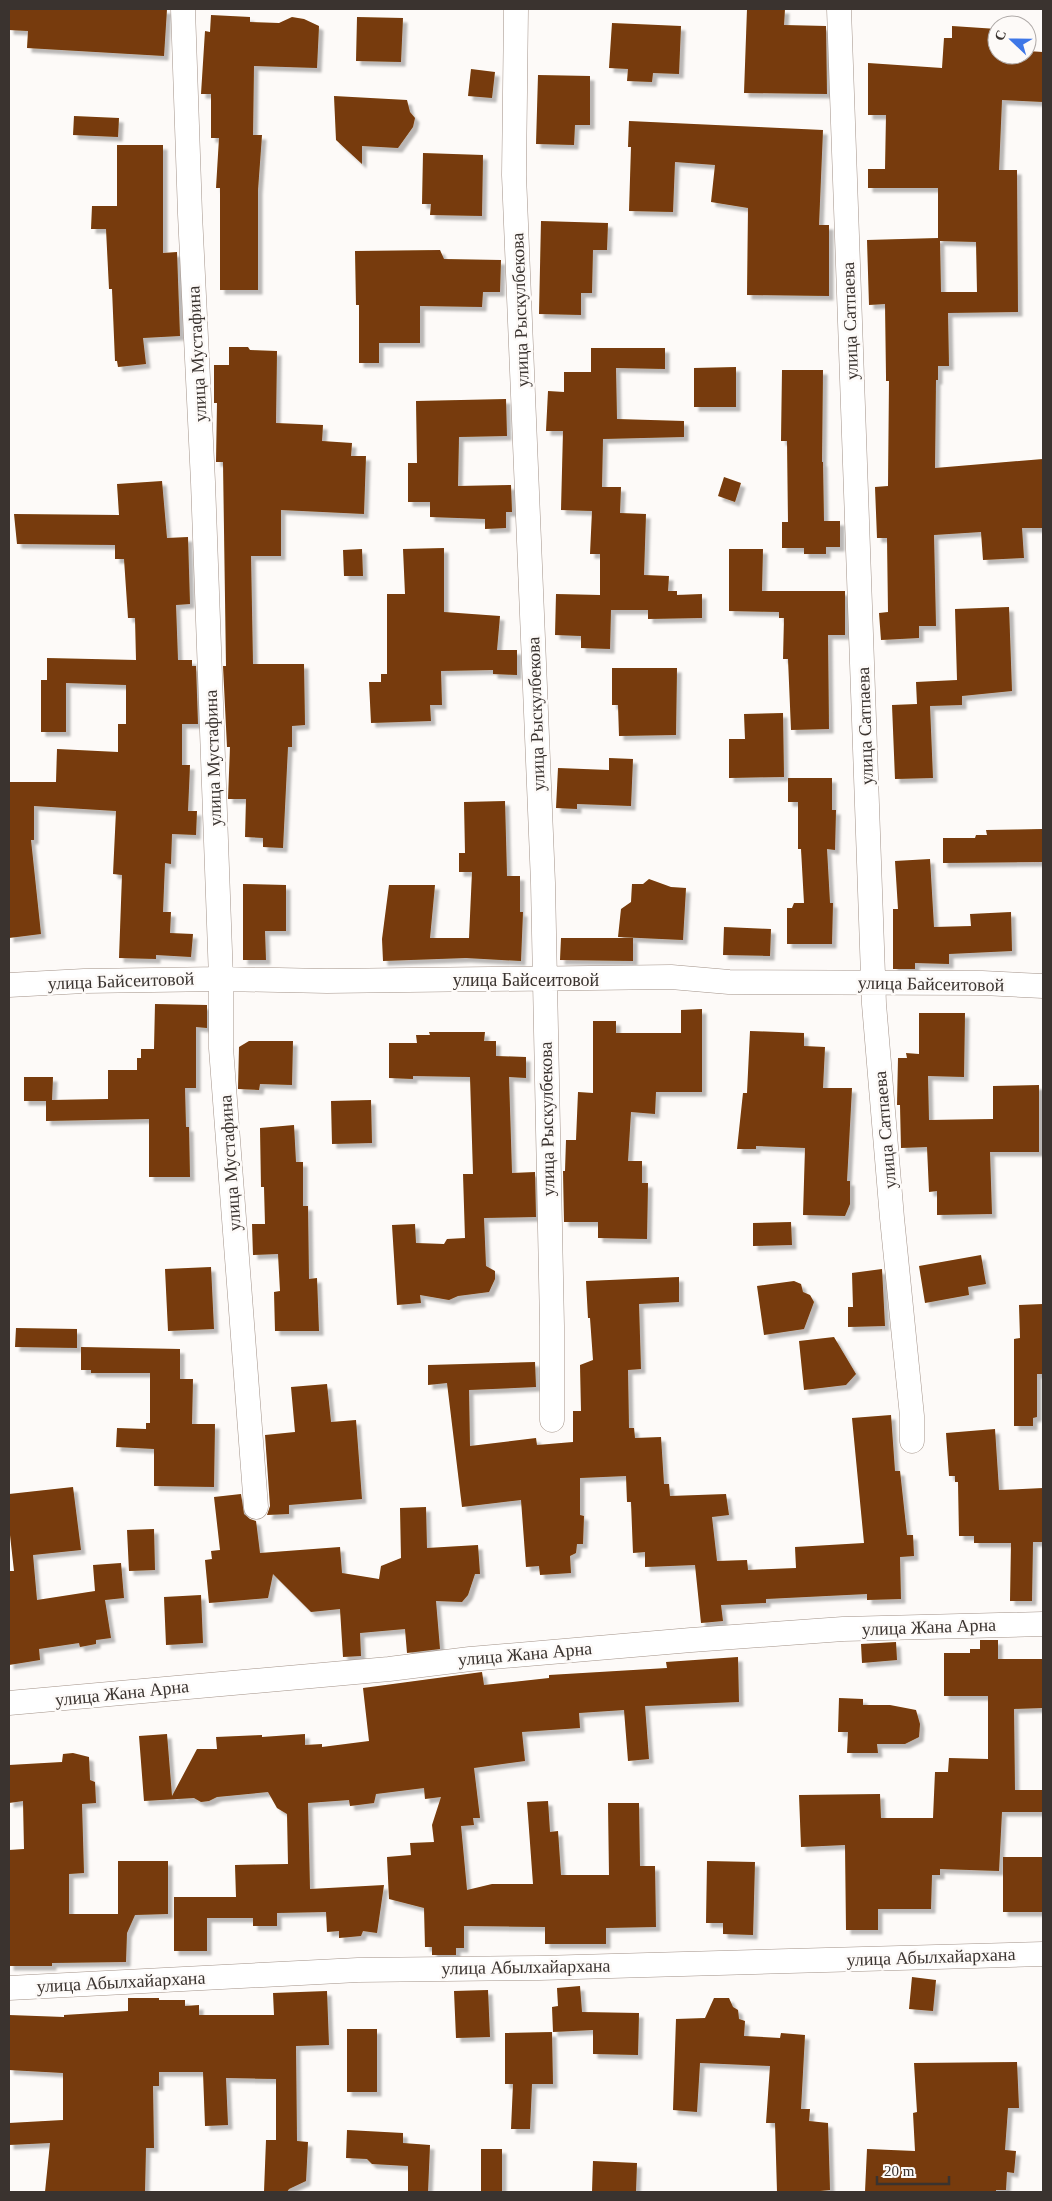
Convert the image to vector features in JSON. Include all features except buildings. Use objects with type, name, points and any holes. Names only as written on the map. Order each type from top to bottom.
[{"type":"street","name":"улица Мустафина","points":[[183,9],[190,214],[203,482],[221,979],[221,1048],[256,1507]]},
{"type":"street","name":"улица Рыскулбекова","points":[[516,9],[514,175],[546,980],[546,1092],[552,1326],[552,1420]]},
{"type":"street","name":"улица Сатпаева","points":[[839,9],[873,982],[892,1218],[912,1416],[912,1442]]},
{"type":"street","name":"улица Байсеитовой","points":[[9,986],[84,982],[221,979],[327,981],[546,980],[671,977],[729,982],[873,982],[1043,986]]},
{"type":"street","name":"улица Жана Арна","points":[[9,1703],[692,1640],[843,1629],[1043,1624]]},
{"type":"street","name":"улица Абылхайархана","points":[[9,1988],[358,1970],[540,1968],[1043,1954]]}]
